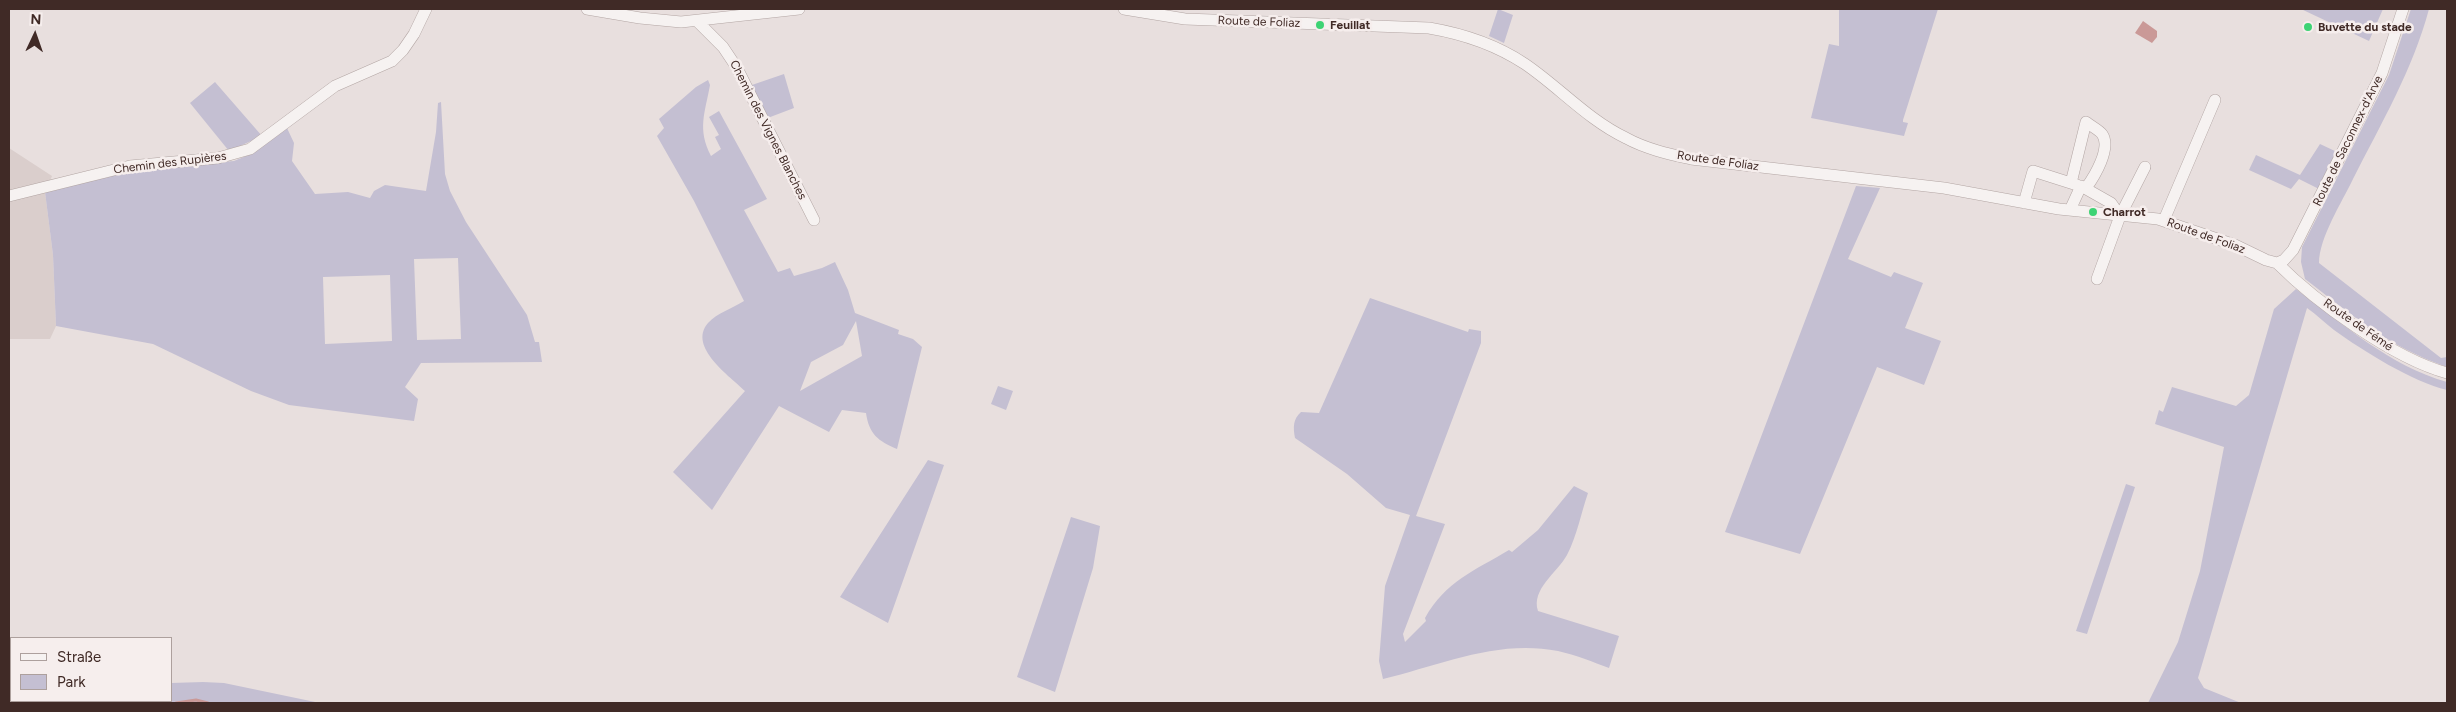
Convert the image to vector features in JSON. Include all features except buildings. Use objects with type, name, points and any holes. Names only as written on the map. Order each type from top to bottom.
[{"type":"street","name":"Chemin des Rupières","points":[[9,196],[130,166],[218,158],[241,153],[264,141],[335,86],[392,61],[403,50],[414,34],[426,9]]},
{"type":"street","points":[[587,9],[664,21],[697,21],[799,9]]},
{"type":"street","name":"Route de Foliaz","points":[[1124,9],[1185,19],[1429,28],[1459,34],[1508,53],[1610,129],[1650,148],[1691,159],[1944,188],[2070,210],[2164,220],[2235,245],[2266,260],[2277,263]]},
{"type":"street","name":"Route de Saconnex-d'Arve","points":[[2277,263],[2284,260],[2294,250],[2368,102],[2387,62],[2403,9]]},
{"type":"street","name":"Chemin des Vignes Blanches","points":[[697,21],[723,47],[737,68],[814,220]]},
{"type":"street","points":[[2164,220],[2215,100]]},
{"type":"street","points":[[2097,279],[2120,216],[2145,167]]},
{"type":"street","points":[[2024,203],[2034,171],[2080,186],[2110,203],[2120,216]]},
{"type":"street","points":[[2070,210],[2080,186]]},
{"type":"street","name":"Route de Fémé","points":[[2277,263],[2324,302],[2386,346],[2427,367],[2447,373]]},
{"type":"shaded area","points":[[2143,21],[2157,31],[2157,37],[2152,43],[2135,33]]},
{"type":"shaded area","points":[[9,148],[52,176],[45,192],[53,255],[56,326],[50,339],[9,339]]},
{"type":"green space","points":[[1498,9],[1513,15],[1504,43],[1489,36]]},
{"type":"green space","points":[[1839,9],[1938,9],[1903,120],[1903,122],[1908,123],[1904,136],[1811,118],[1829,44],[1839,46]]},
{"type":"green space","points":[[2301,9],[2383,9],[2369,41]]},
{"type":"green space","points":[[2411,9],[2429,9],[2414,53],[2396,96],[2327,232],[2320,253],[2319,263],[2441,358],[2447,357],[2447,367],[2407,350],[2356,318],[2305,279],[2301,262],[2302,247],[2389,75]]},
{"type":"green space","points":[[784,74],[794,108],[765,119],[749,86]]},
{"type":"green space","points":[[708,80],[710,85],[704,113],[703,129],[711,156],[721,149],[715,137],[719,135],[709,117],[719,111],[767,199],[744,210],[778,272],[790,268],[794,276],[835,262],[848,290],[855,313],[899,330],[898,334],[913,339],[922,347],[897,449],[880,440],[872,432],[866,413],[842,410],[829,432],[779,406],[712,510],[673,472],[745,391],[713,361],[703,342],[703,332],[712,319],[744,301],[694,201],[657,136],[664,128],[659,119],[696,87]],"holes":[[[856,321],[862,356],[800,391],[811,362],[843,345]]]},
{"type":"green space","points":[[215,82],[262,136],[229,151],[190,103]]},
{"type":"green space","points":[[441,102],[445,174],[450,191],[466,222],[527,315],[535,342],[539,342],[542,362],[421,363],[405,387],[418,399],[414,421],[289,405],[251,391],[153,344],[56,326],[53,255],[45,192],[129,170],[234,161],[251,154],[287,128],[294,143],[292,161],[315,194],[348,192],[370,198],[374,191],[385,185],[426,191],[436,132],[438,103]],"holes":[[[458,258],[461,339],[417,340],[414,259]],[[390,275],[392,341],[325,344],[323,277]]]},
{"type":"green space","points":[[2320,144],[2337,152],[2319,189],[2299,179],[2291,189],[2249,170],[2256,155],[2300,175]]},
{"type":"green space","points":[[1856,186],[1880,188],[1848,259],[1891,277],[1894,272],[1923,283],[1905,328],[1941,341],[1924,385],[1877,367],[1800,554],[1725,532]]},
{"type":"green space","points":[[2296,289],[2349,330],[2387,355],[2426,375],[2447,382],[2447,390],[2419,380],[2374,356],[2334,330],[2307,308],[2198,678],[2204,688],[2241,703],[2148,703],[2178,642],[2200,571],[2224,447],[2155,424],[2159,410],[2163,412],[2172,387],[2236,406],[2249,395],[2274,309]]},
{"type":"green space","points":[[1370,298],[1468,332],[1469,329],[1481,331],[1481,343],[1416,516],[1445,524],[1403,634],[1405,642],[1426,621],[1425,618],[1433,605],[1442,595],[1473,571],[1509,550],[1512,552],[1538,530],[1574,486],[1588,493],[1567,555],[1541,588],[1537,603],[1538,611],[1619,636],[1609,668],[1558,651],[1513,648],[1469,655],[1383,679],[1379,661],[1385,586],[1410,515],[1386,508],[1347,474],[1295,438],[1294,430],[1295,420],[1301,412],[1319,413]]},
{"type":"green space","points":[[998,386],[1013,391],[1006,410],[991,404]]},
{"type":"green space","points":[[928,460],[944,465],[888,623],[840,597]]},
{"type":"green space","points":[[2126,484],[2135,487],[2087,634],[2076,631]]},
{"type":"green space","points":[[1071,517],[1100,526],[1093,568],[1055,692],[1017,677]]},
{"type":"green space","points":[[172,683],[224,683],[320,703],[9,703],[9,692],[10,702],[172,702]]},
{"type":"waterway","points":[[176,703],[196,700],[208,703]]},
{"type":"place","name":"Feuillat","points":[[1320,25]]},
{"type":"place","name":"Buvette du stade","points":[[2308,27]]},
{"type":"place","name":"Charrot","points":[[2093,212]]}]
